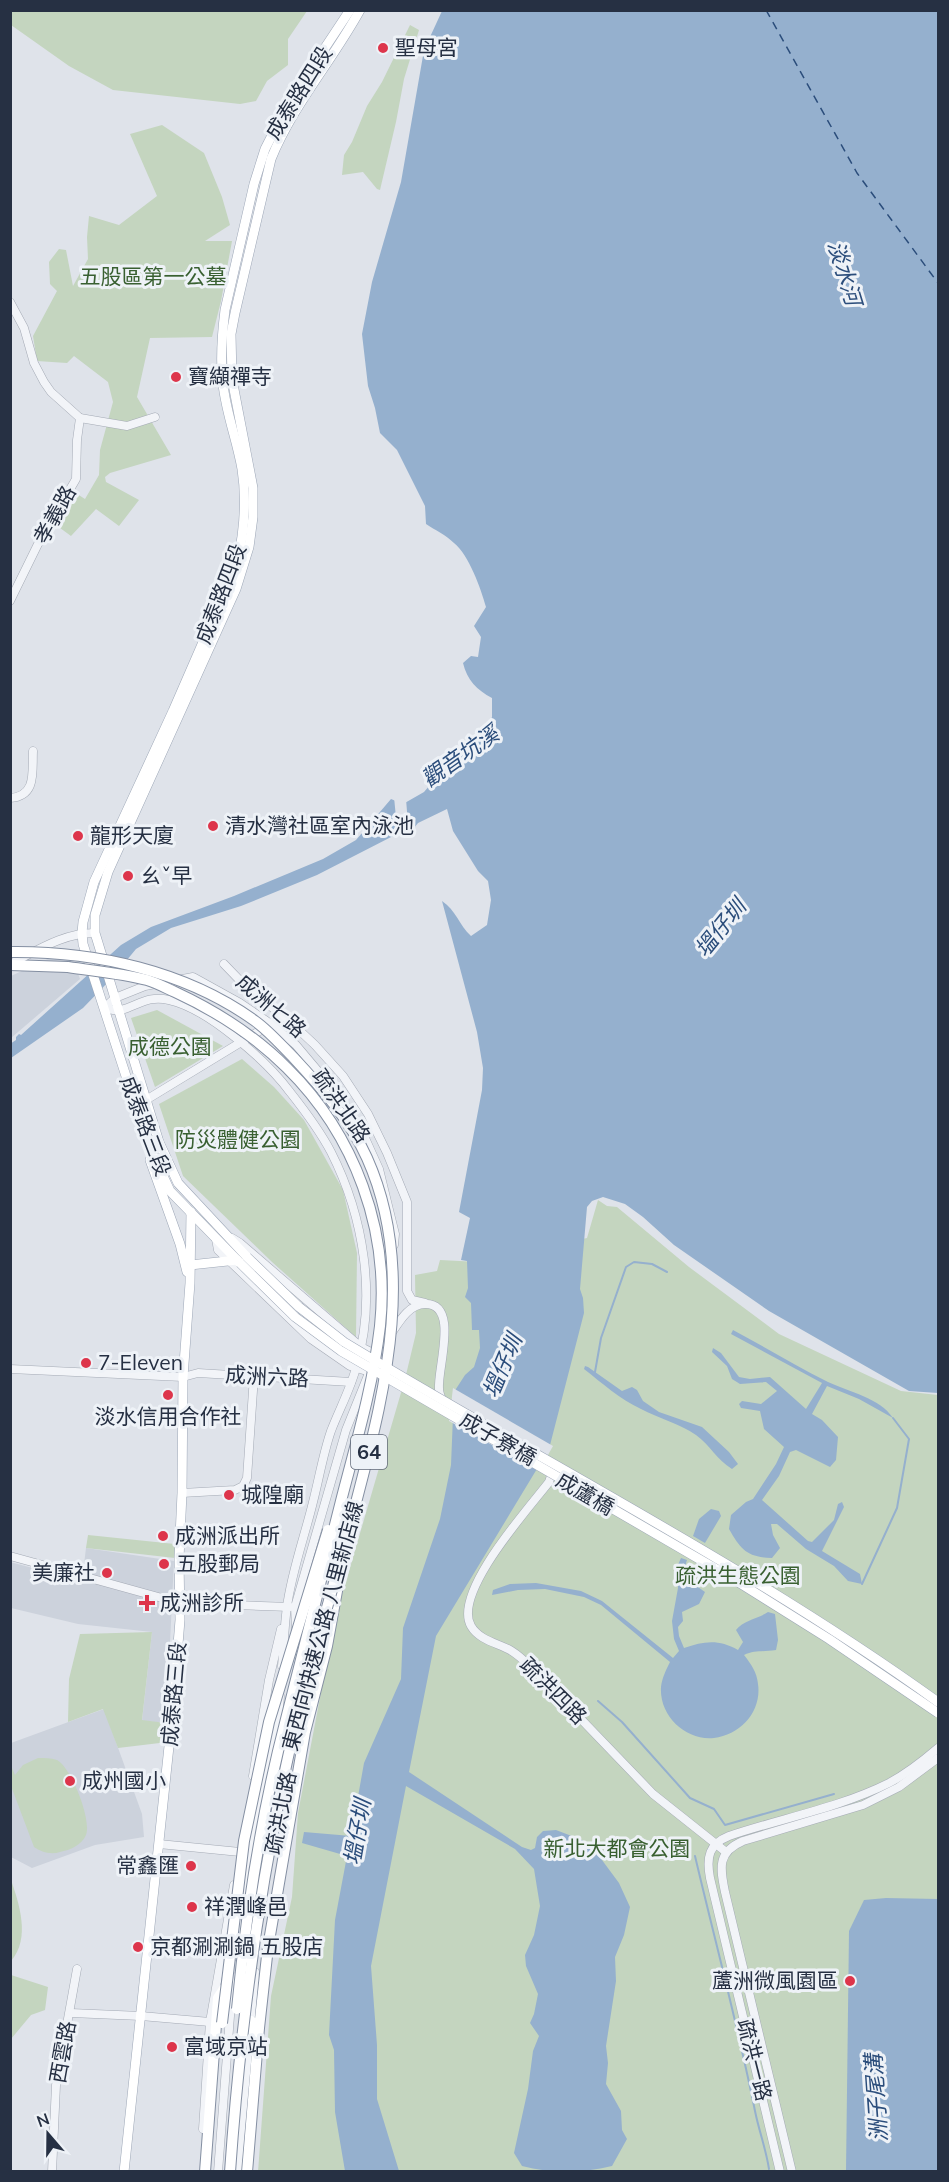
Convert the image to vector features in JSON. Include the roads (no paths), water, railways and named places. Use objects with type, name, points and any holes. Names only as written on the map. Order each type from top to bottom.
[{"type":"highway","name":"東西向快速公路 八里新店線","points":[[10,952],[62,954],[156,972],[220,1001],[257,1022],[323,1090],[359,1142],[376,1182],[390,1238],[393,1297],[388,1368],[345,1548],[294,1730],[272,1829],[245,2001],[230,2172]]},
{"type":"highway","name":"東西向快速公路 八里新店線","points":[[10,965],[68,967],[151,981],[218,1014],[271,1051],[309,1089],[345,1142],[362,1183],[375,1226],[379,1252],[381,1298],[374,1363],[359,1436],[284,1725],[264,1817],[241,1968],[224,2172]]},
{"type":"highway","points":[[212,2172],[222,2024],[244,1841],[269,1722],[324,1540],[341,1500]]},
{"type":"highway","points":[[247,2172],[253,2088],[268,1947],[305,1732],[327,1646],[345,1548]]},
{"type":"highway","points":[[205,2172],[218,1998],[231,1978],[233,1969]]},
{"type":"highway","points":[[239,2172],[251,2055],[251,2021]]},
{"type":"main road","name":"成泰路四段","points":[[82,933],[94,882],[173,711],[237,564],[243,539],[245,489],[223,383],[225,310],[264,149],[284,111],[350,10]]},
{"type":"main road","name":"成泰路四段","points":[[95,933],[95,915],[105,878],[236,589],[249,547],[253,517],[253,488],[232,379],[231,334],[271,159],[297,106],[348,32],[360,10]]},
{"type":"main road","name":"成泰路三段","points":[[82,933],[83,944],[149,1146],[170,1191],[191,1214]]},
{"type":"main road","name":"成泰路三段","points":[[95,933],[159,1142],[178,1183],[194,1201],[191,1214],[190,1283],[183,1377],[180,1603],[172,1718],[124,2172]]},
{"type":"main road","points":[[139,1116],[146,1147],[180,1244],[190,1283]]},
{"type":"main road","points":[[194,1201],[238,1260]]},
{"type":"main road","points":[[191,1214],[219,1235]]},
{"type":"main road","points":[[190,1265],[238,1260]]},
{"type":"main road","name":"成蘆橋","points":[[238,1260],[344,1342],[744,1575],[852,1642],[939,1702]]},
{"type":"main road","name":"成蘆橋","points":[[238,1260],[295,1317],[341,1351],[729,1577],[830,1639],[939,1713]]},
{"type":"street","points":[[10,302],[24,328],[34,363],[44,382],[51,392],[80,418],[127,426],[155,417]]},
{"type":"street","name":"孝義路","points":[[10,601],[38,544],[76,480],[80,418]]},
{"type":"street","points":[[10,798],[25,794],[30,788],[33,751]]},
{"type":"street","points":[[10,965],[60,938],[82,933],[95,933]]},
{"type":"street","name":"成洲七路","points":[[224,964],[253,993],[284,1016],[322,1053],[343,1076],[368,1114],[407,1202],[407,1291],[412,1300],[426,1304]]},
{"type":"street","name":"疏洪北路","points":[[104,1008],[114,994],[193,977],[240,1003],[271,1024],[296,1045],[339,1096],[360,1127],[379,1169],[395,1234],[393,1314],[346,1430],[269,1680],[210,2022],[200,2172]]},
{"type":"street","name":"疏洪北路","points":[[119,1011],[135,1003],[152,999],[168,999],[201,1014],[241,1042],[276,1074],[331,1151],[349,1192],[361,1240],[365,1279],[366,1298],[361,1347],[356,1368],[331,1432],[291,1607],[279,1710],[259,1798],[233,1969],[218,2172]]},
{"type":"street","points":[[104,1008],[119,1011]]},
{"type":"street","points":[[146,1100],[284,1016]]},
{"type":"street","points":[[370,1372],[337,1358],[311,1339],[238,1260],[218,1250],[219,1235],[240,1243],[361,1347],[377,1355],[408,1311],[426,1304]]},
{"type":"street","name":"成子寮橋","points":[[426,1304],[438,1308],[444,1316],[445,1328],[439,1388],[441,1399],[451,1411],[546,1466]]},
{"type":"street","name":"成洲六路","points":[[10,1369],[183,1377],[198,1373],[351,1382]]},
{"type":"street","points":[[182,1493],[235,1490],[243,1486],[247,1478],[254,1376]]},
{"type":"street","name":"疏洪四路","points":[[546,1466],[551,1473],[549,1482],[478,1578],[468,1606],[470,1625],[481,1636],[509,1650],[528,1664],[653,1794],[726,1852]]},
{"type":"street","points":[[10,1556],[180,1603],[291,1607]]},
{"type":"street","name":"疏洪北路","points":[[251,2021],[264,1902],[297,1730],[291,1607]]},
{"type":"street","points":[[714,1844],[742,1831],[869,1792],[892,1781],[939,1748]]},
{"type":"street","points":[[726,1852],[743,1841],[863,1805],[899,1787],[939,1758]]},
{"type":"street","points":[[159,1844],[240,1852]]},
{"type":"street","name":"疏洪一路","points":[[714,1844],[708,1860],[710,1878],[780,2172]]},
{"type":"street","name":"疏洪一路","points":[[726,1852],[722,1866],[723,1882],[792,2172]]},
{"type":"street","name":"西雲路","points":[[52,2172],[56,2085],[77,1969]]},
{"type":"street","points":[[70,2013],[210,2022]]},
{"type":"water","points":[[442,11],[938,11],[938,1393],[909,1391],[769,1311],[674,1245],[625,1204],[603,1197],[592,1201],[587,1207],[580,1289],[584,1313],[549,1449],[436,1636],[409,1772],[522,1847],[531,1850],[535,1848],[537,1837],[543,1831],[556,1830],[582,1840],[599,1856],[619,1883],[630,1907],[624,1935],[615,1957],[616,1981],[606,2046],[608,2063],[606,2084],[621,2111],[622,2130],[627,2139],[612,2166],[578,2171],[544,2170],[522,2166],[514,2153],[528,2089],[533,2051],[539,2036],[530,2023],[538,1994],[526,1966],[525,1955],[534,1935],[540,1906],[534,1869],[515,1849],[406,1786],[371,1966],[377,2045],[377,2099],[399,2171],[345,2171],[335,2112],[334,2050],[329,2035],[335,1920],[347,1856],[302,1843],[304,1832],[351,1836],[364,1763],[401,1679],[403,1628],[440,1519],[451,1465],[454,1392],[465,1375],[474,1367],[480,1348],[479,1330],[472,1330],[471,1303],[465,1297],[468,1288],[467,1261],[461,1260],[470,1218],[459,1212],[482,1090],[483,1068],[477,1032],[442,901],[451,909],[471,936],[487,925],[491,900],[488,881],[478,871],[453,831],[447,809],[418,823],[410,833],[395,835],[317,875],[241,906],[171,928],[136,949],[83,1008],[11,1058],[10,1044],[121,945],[151,927],[323,859],[356,840],[391,799],[403,804],[424,792],[486,732],[492,717],[492,698],[473,684],[463,663],[471,656],[478,657],[481,637],[474,626],[486,607],[484,600],[474,573],[459,548],[426,524],[425,506],[397,450],[380,433],[368,386],[362,334],[372,282],[401,182],[424,50]]},
{"type":"water","points":[[733,1330],[804,1370],[872,1400],[893,1418],[859,1399],[827,1386],[812,1414],[822,1420],[838,1437],[836,1460],[830,1467],[796,1450],[790,1452],[779,1476],[762,1500],[808,1541],[812,1542],[834,1520],[838,1504],[842,1502],[844,1507],[822,1551],[860,1574],[862,1584],[848,1581],[834,1566],[806,1549],[777,1524],[771,1524],[773,1535],[780,1548],[772,1558],[756,1556],[746,1551],[729,1529],[731,1515],[753,1499],[776,1464],[784,1447],[764,1429],[760,1411],[741,1408],[739,1404],[742,1401],[761,1404],[777,1391],[766,1382],[740,1384],[732,1379],[727,1366],[712,1352],[713,1348],[721,1353],[739,1377],[750,1379],[770,1377],[806,1409],[822,1383],[731,1334]]},
{"type":"water","points":[[585,1366],[622,1391],[632,1387],[637,1390],[643,1401],[659,1412],[702,1427],[729,1452],[738,1464],[732,1469],[696,1435],[626,1401],[584,1369]]},
{"type":"water","points":[[711,1509],[719,1511],[721,1516],[705,1543],[693,1536],[699,1519]]},
{"type":"water","points":[[681,1558],[687,1560],[687,1575],[705,1592],[699,1604],[682,1612],[683,1621],[678,1627],[684,1648],[711,1642],[731,1646],[738,1650],[743,1642],[736,1630],[739,1627],[768,1612],[775,1614],[778,1640],[776,1650],[744,1655],[753,1668],[757,1680],[757,1703],[748,1720],[741,1727],[724,1736],[704,1738],[684,1731],[676,1724],[664,1708],[662,1698],[662,1680],[670,1662],[601,1605],[584,1597],[545,1589],[518,1590],[492,1595],[493,1590],[510,1584],[536,1583],[581,1591],[602,1601],[673,1658],[679,1651],[674,1639],[672,1621],[678,1588],[677,1567]]},
{"type":"water","name":"洲子尾溝","points":[[938,1899],[938,2171],[846,2171],[849,1931],[864,1900]]},
{"type":"waterway","points":[[595,1372],[601,1338],[626,1267],[634,1262],[652,1264],[667,1272]]},
{"type":"waterway","points":[[862,1584],[897,1508],[909,1439],[893,1418]]},
{"type":"waterway","points":[[598,1701],[622,1722],[690,1798],[714,1809],[725,1825],[834,1794]]},
{"type":"waterway","points":[[695,1856],[769,2169]]},
{"type":"waterway","points":[[750,2172],[760,2171]]},
{"type":"place","name":"聖母宮","points":[[383,48]]},
{"type":"place","name":"寶纈禪寺","points":[[176,377]]},
{"type":"place","name":"清水灣社區室內泳池","points":[[213,826]]},
{"type":"place","name":"龍形天廈","points":[[78,836]]},
{"type":"place","name":"ㄠˇ早","points":[[128,876]]},
{"type":"place","name":"7-Eleven","points":[[86,1363]]},
{"type":"place","name":"淡水信用合作社","points":[[168,1395]]},
{"type":"place","name":"城隍廟","points":[[229,1495]]},
{"type":"place","name":"成洲派出所","points":[[163,1536]]},
{"type":"place","name":"五股郵局","points":[[164,1564]]},
{"type":"place","name":"美廉社","points":[[107,1573]]},
{"type":"place","name":"成洲診所","points":[[147,1603]]},
{"type":"place","name":"成州國小","points":[[70,1781]]},
{"type":"place","name":"常鑫匯","points":[[191,1866]]},
{"type":"place","name":"祥潤峰邑","points":[[192,1907]]},
{"type":"place","name":"京都涮涮鍋 五股店","points":[[138,1947]]},
{"type":"place","name":"蘆洲微風園區","points":[[850,1981]]},
{"type":"place","name":"富域京站","points":[[172,2047]]},
{"type":"water label","name":"淡水河","points":[[845,273]]},
{"type":"water label","name":"觀音坑溪","points":[[460,756]]},
{"type":"water label","name":"塭仔圳","points":[[720,928]]},
{"type":"water label","name":"塭仔圳","points":[[502,1366]]},
{"type":"water label","name":"塭仔圳","points":[[357,1832]]},
{"type":"park label","name":"五股區第一公墓","points":[[153,277]]},
{"type":"park label","name":"成德公園","points":[[170,1047]]},
{"type":"park label","name":"防災體健公園","points":[[238,1140]]},
{"type":"park label","name":"疏洪生態公園","points":[[738,1576]]},
{"type":"park label","name":"新北大都會公園","points":[[617,1849]]}]
